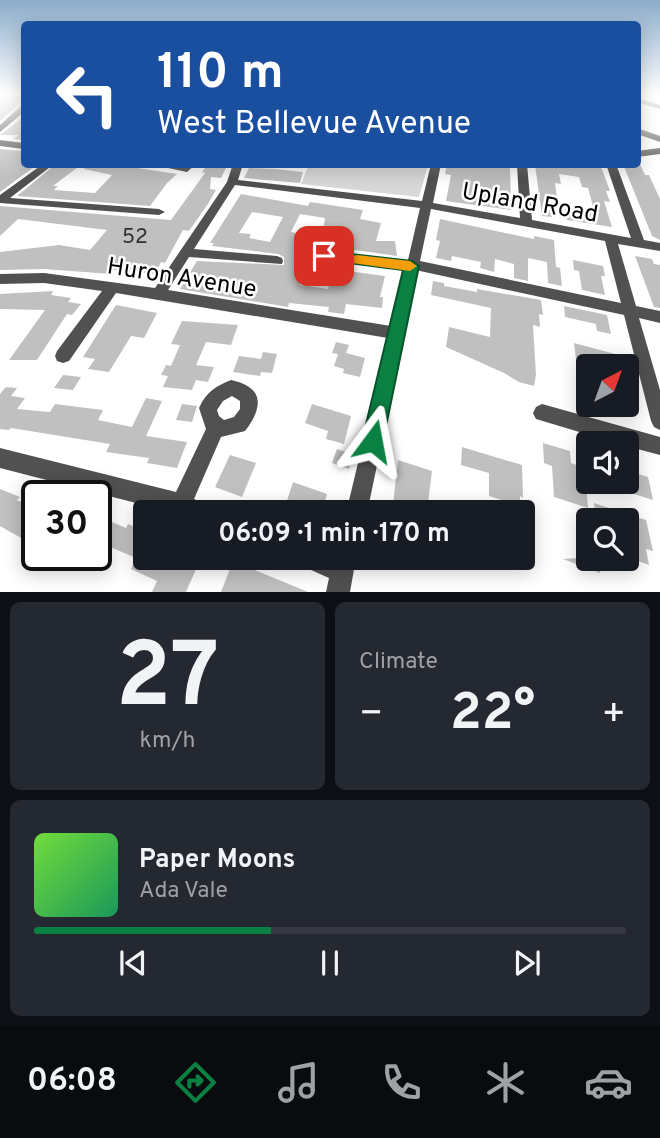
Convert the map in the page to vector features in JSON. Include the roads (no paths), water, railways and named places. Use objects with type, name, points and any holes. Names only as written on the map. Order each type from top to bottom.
[{"type":"street","points":[[641,132],[660,139]]},
{"type":"street","points":[[0,143],[21,146]]},
{"type":"street","points":[[641,153],[660,151]]},
{"type":"street","points":[[0,200],[44,168]]},
{"type":"street","points":[[158,294],[232,182],[237,168]]},
{"type":"street","points":[[359,500],[435,168]]},
{"type":"street","points":[[522,168],[526,222]]},
{"type":"street","points":[[612,168],[639,243]]},
{"type":"street","name":"Upland Road","points":[[232,182],[425,205],[660,247]]},
{"type":"street","points":[[0,200],[159,212]]},
{"type":"street","points":[[610,237],[656,393],[660,421]]},
{"type":"street","points":[[185,252],[277,261]]},
{"type":"street","points":[[324,256],[412,266],[660,317]]},
{"type":"street","name":"Huron Avenue","points":[[0,279],[44,278],[397,333]]},
{"type":"street","points":[[63,356],[112,288]]},
{"type":"street","points":[[542,413],[660,446]]},
{"type":"street","points":[[183,500],[216,427]]},
{"type":"street","points":[[0,458],[165,500]]}]
